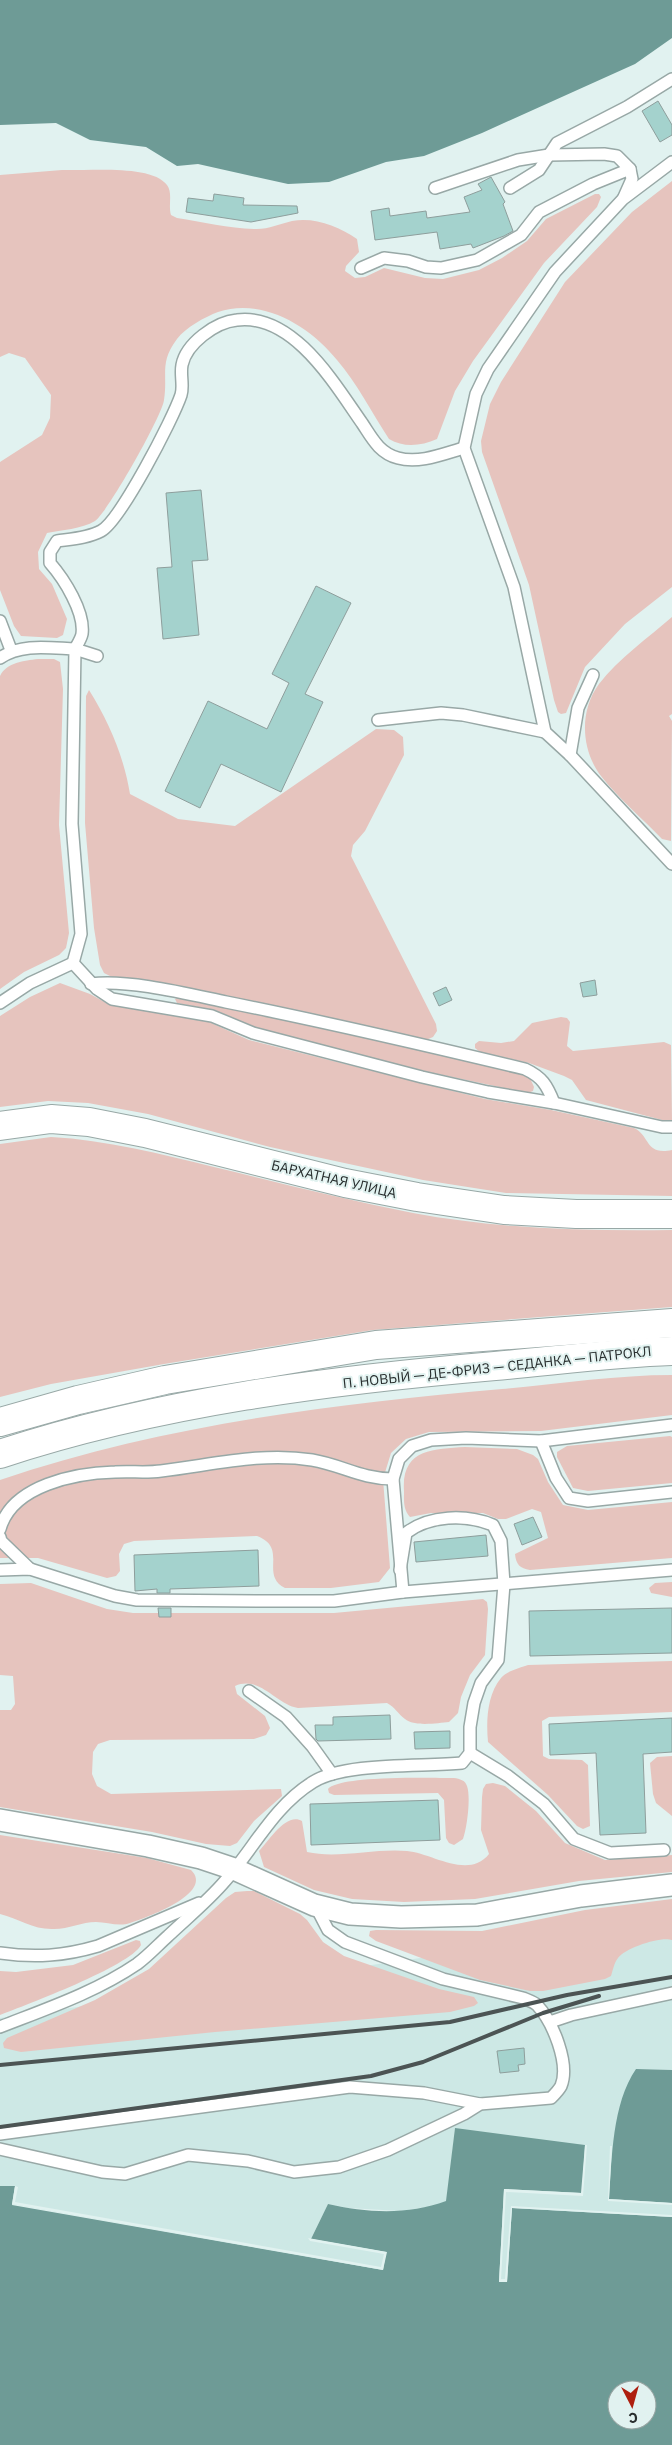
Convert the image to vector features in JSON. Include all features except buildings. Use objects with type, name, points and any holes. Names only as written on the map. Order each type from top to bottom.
[{"type":"main road","name":"БАРХАТНАЯ УЛИЦА","points":[[0,1126],[51,1119],[89,1122],[145,1132],[345,1183],[417,1197],[504,1210],[576,1214],[672,1214]]},
{"type":"main road","name":"П. НОВЫЙ — ДЕ-ФРИЗ — СЕДАНКА — ПАТРОКЛ","points":[[0,1422],[78,1400],[165,1380],[376,1345],[672,1323]]},
{"type":"main road","name":"П. НОВЫЙ — ДЕ-ФРИЗ — СЕДАНКА — ПАТРОКЛ","points":[[0,1454],[55,1435],[171,1409],[379,1376],[672,1352]]},
{"type":"main road","points":[[0,1407],[54,1394],[64,1394],[78,1400]]},
{"type":"street","points":[[0,1820],[148,1846],[201,1858],[234,1869],[314,1905],[350,1914],[392,1917],[477,1915],[581,1896],[672,1885]]},
{"type":"lane","points":[[510,188],[539,170],[558,144],[566,138],[627,107],[672,79]]},
{"type":"lane","points":[[435,188],[459,182],[518,160],[549,155],[604,154],[617,156],[630,169],[632,179],[624,199]]},
{"type":"lane","points":[[546,732],[514,587],[464,448],[476,394],[493,362],[555,272],[624,199],[672,162]]},
{"type":"lane","points":[[361,268],[384,258],[408,261],[426,268],[441,268],[477,260],[521,235],[539,212],[593,184],[630,169]]},
{"type":"lane","points":[[0,1003],[30,984],[73,963],[82,934],[72,824],[75,649],[82,635],[80,616],[63,579],[50,563],[50,552],[57,541],[102,531],[120,511],[159,444],[182,394],[182,365],[192,343],[212,330],[236,320],[264,322],[294,338],[324,371],[382,452],[410,461],[464,448]]},
{"type":"lane","points":[[0,621],[11,650]]},
{"type":"lane","points":[[0,658],[11,650],[38,647],[75,649],[97,656]]},
{"type":"lane","points":[[570,755],[578,708],[593,675]]},
{"type":"lane","points":[[378,720],[441,713],[463,715],[546,732],[672,864]]},
{"type":"lane","points":[[73,963],[92,984],[112,999],[212,1016],[253,1033],[422,1077],[662,1127],[672,1127]]},
{"type":"lane","points":[[92,984],[106,982],[183,993],[331,1023],[525,1069],[539,1076],[547,1084],[554,1103]]},
{"type":"lane","points":[[403,1592],[394,1479],[399,1459],[412,1446],[431,1440],[466,1438],[541,1441],[672,1425]]},
{"type":"lane","points":[[541,1441],[556,1478],[569,1498],[588,1501],[672,1492]]},
{"type":"lane","points":[[0,1529],[10,1509],[26,1495],[66,1479],[89,1474],[154,1472],[249,1457],[314,1460],[374,1479],[394,1479]]},
{"type":"lane","points":[[0,2027],[88,1992],[138,1964],[207,1900],[234,1869],[263,1829],[288,1802],[313,1782],[332,1774],[355,1769],[462,1763],[470,1753],[470,1727],[474,1703],[481,1683],[498,1660],[504,1584],[501,1541],[493,1525],[477,1519],[432,1520],[418,1524],[406,1533],[400,1570]]},
{"type":"lane","points":[[0,1537],[1,1541],[30,1569]]},
{"type":"lane","points":[[0,1570],[30,1569],[115,1596],[138,1600],[334,1601],[403,1592],[672,1570]]},
{"type":"lane","points":[[250,1691],[286,1717],[312,1746],[332,1774]]},
{"type":"lane","points":[[470,1753],[508,1776],[544,1804],[574,1839],[610,1853],[664,1850]]},
{"type":"lane","points":[[0,1952],[47,1957],[82,1951],[207,1900]]},
{"type":"lane","points":[[0,2134],[350,2087],[424,2092],[480,2104],[551,2098],[561,2087],[564,2070],[550,2022],[536,2004],[523,1998],[443,1979],[345,1942],[328,1930],[314,1905]]},
{"type":"lane","points":[[550,2022],[571,2015],[672,1993]]},
{"type":"lane","points":[[0,2149],[102,2172],[125,2174],[188,2156],[248,2161],[294,2172],[339,2167],[388,2150],[464,2114],[480,2104]]},
{"type":"shaded area","points":[[62,170],[134,171],[159,178],[169,188],[171,215],[177,218],[254,229],[268,228],[301,220],[326,224],[342,230],[357,239],[359,252],[346,266],[345,271],[355,278],[365,277],[384,268],[425,278],[443,279],[479,270],[502,258],[527,241],[546,219],[595,194],[599,194],[601,197],[597,207],[544,263],[473,361],[455,391],[437,439],[431,441],[407,445],[389,439],[358,388],[337,360],[313,336],[284,318],[251,308],[235,308],[213,314],[190,327],[171,347],[166,362],[165,391],[161,409],[145,443],[111,501],[102,514],[90,524],[47,533],[38,552],[39,569],[52,584],[67,619],[63,635],[57,638],[21,636],[14,626],[0,590],[0,462],[42,435],[50,418],[51,395],[25,358],[9,353],[0,357],[0,175]]},
{"type":"shaded area","points":[[672,181],[672,587],[625,624],[585,667],[566,713],[561,714],[558,712],[554,700],[529,585],[482,452],[481,441],[490,404],[501,382],[565,282],[632,212]]},
{"type":"shaded area","points":[[672,617],[672,714],[669,716],[672,721],[671,841],[662,839],[623,801],[601,776],[589,754],[585,730],[588,706],[599,684],[625,657]]},
{"type":"shaded area","points":[[38,659],[54,659],[60,662],[63,689],[59,825],[69,933],[66,948],[59,955],[24,972],[0,989],[0,676],[11,665]]},
{"type":"shaded area","points":[[89,690],[115,740],[130,794],[178,819],[235,826],[376,729],[394,730],[403,737],[404,755],[365,831],[353,845],[351,856],[436,1024],[437,1031],[433,1037],[426,1040],[271,1006],[114,978],[104,973],[100,965],[94,928],[85,823],[86,696]]},
{"type":"shaded area","points":[[60,983],[90,994],[110,1005],[209,1022],[249,1040],[485,1099],[551,1110],[634,1128],[643,1135],[652,1148],[663,1151],[672,1150],[672,1196],[506,1193],[423,1180],[270,1147],[148,1114],[88,1103],[48,1101],[0,1107],[0,1016],[30,997]]},
{"type":"shaded area","points":[[179,997],[330,1028],[522,1074],[530,1078],[534,1087],[533,1091],[528,1093],[424,1071],[254,1027],[215,1010],[177,1003],[175,999]]},
{"type":"shaded area","points":[[561,1017],[567,1018],[570,1022],[567,1046],[573,1051],[664,1042],[671,1045],[672,1121],[586,1100],[572,1080],[564,1076],[529,1063],[480,1052],[475,1048],[475,1044],[479,1041],[501,1043],[514,1041],[532,1023]]},
{"type":"shaded area","points":[[51,1137],[133,1148],[363,1203],[478,1223],[542,1228],[672,1230],[672,1307],[373,1330],[51,1384],[0,1397],[0,1144]]},
{"type":"shaded area","points":[[672,1375],[672,1415],[541,1431],[429,1432],[406,1439],[391,1453],[383,1479],[390,1568],[379,1582],[331,1588],[285,1588],[278,1583],[274,1576],[271,1547],[266,1541],[257,1536],[134,1541],[124,1544],[119,1554],[120,1571],[116,1576],[107,1578],[38,1558],[0,1558],[0,1480],[61,1461],[185,1431],[311,1410],[587,1380]]},
{"type":"shaded area","points":[[672,1437],[672,1483],[588,1491],[573,1488],[557,1457],[557,1452],[567,1446]]},
{"type":"shaded area","points":[[465,1447],[517,1449],[533,1455],[538,1459],[548,1482],[563,1505],[588,1510],[672,1502],[672,1558],[530,1570],[519,1565],[515,1554],[548,1538],[541,1512],[532,1509],[506,1519],[498,1519],[483,1513],[431,1513],[410,1517],[404,1505],[404,1477],[414,1459],[421,1454],[431,1451]]},
{"type":"shaded area","points":[[672,1582],[672,1597],[651,1593],[649,1588],[655,1583]]},
{"type":"shaded area","points":[[31,1583],[107,1609],[133,1613],[334,1613],[483,1599],[487,1602],[488,1609],[485,1655],[470,1675],[461,1697],[458,1713],[449,1722],[414,1723],[403,1717],[387,1703],[298,1708],[282,1701],[260,1687],[244,1684],[235,1686],[237,1694],[265,1716],[270,1728],[266,1735],[254,1739],[110,1740],[98,1744],[93,1752],[92,1774],[97,1786],[111,1794],[281,1789],[282,1796],[254,1821],[237,1843],[230,1846],[206,1844],[152,1832],[0,1807],[0,1710],[11,1710],[15,1704],[13,1676],[0,1675],[0,1584]]},
{"type":"shaded area","points":[[672,1661],[672,1712],[549,1717],[542,1721],[543,1756],[549,1759],[582,1760],[588,1765],[590,1826],[583,1829],[577,1826],[548,1795],[488,1742],[487,1726],[490,1700],[496,1685],[503,1676],[510,1672],[528,1665]]},
{"type":"shaded area","points":[[672,1756],[672,1816],[656,1803],[653,1794],[650,1763],[657,1757]]},
{"type":"shaded area","points":[[454,1778],[465,1782],[469,1805],[463,1839],[454,1845],[449,1843],[446,1838],[444,1800],[438,1793],[334,1795],[329,1793],[328,1789],[350,1781],[368,1779]]},
{"type":"shaded area","points":[[493,1783],[505,1786],[536,1811],[565,1843],[605,1860],[672,1855],[672,1872],[579,1881],[475,1899],[404,1902],[352,1899],[314,1890],[264,1867],[259,1851],[278,1829],[290,1820],[296,1819],[302,1821],[307,1852],[344,1854],[395,1850],[417,1853],[449,1863],[471,1865],[489,1854],[481,1830],[482,1797],[486,1784]]},
{"type":"shaded area","points":[[0,1835],[147,1858],[191,1870],[196,1879],[194,1887],[186,1896],[163,1910],[126,1924],[91,1922],[54,1929],[33,1926],[0,1914]]},
{"type":"shaded area","points":[[254,1891],[300,1914],[307,1920],[323,1942],[344,1956],[439,1989],[474,1997],[478,2003],[474,2006],[450,2012],[215,2032],[21,2052],[4,2048],[3,2043],[7,2038],[95,2000],[149,1969],[226,1898],[235,1892]]},
{"type":"shaded area","points":[[672,1899],[672,1940],[652,1941],[628,1950],[618,1958],[611,1976],[605,1979],[543,1991],[530,1991],[480,1980],[376,1941],[369,1936],[370,1931],[376,1930],[482,1931],[585,1910]]},
{"type":"shaded area","points":[[672,1922],[672,2070],[636,2069],[609,2199],[672,2203],[672,2217],[512,2208],[507,2282],[499,2282],[504,2189],[581,2193],[455,2128],[447,2201],[430,2207],[400,2211],[348,2208],[328,2204],[311,2239],[387,2252],[383,2270],[12,2204],[15,2187],[0,2186],[0,2018]]},
{"type":"shaded area","points":[[136,1940],[140,1941],[141,1945],[133,1954],[118,1963],[76,1984],[0,2015],[0,1971],[16,1972],[73,1965]]},
{"type":"water","points":[[0,0],[672,0],[672,38],[635,64],[482,133],[424,156],[386,162],[329,182],[288,184],[198,164],[177,166],[146,147],[90,140],[56,123],[0,125]]},
{"type":"water","points":[[636,2069],[672,2070],[672,2203],[609,2199],[618,2115],[622,2098]]},
{"type":"water","points":[[455,2128],[585,2145],[582,2193],[504,2189],[499,2282],[507,2282],[512,2208],[672,2217],[672,2445],[0,2445],[0,2186],[15,2186],[12,2205],[383,2270],[386,2252],[311,2239],[328,2204],[373,2211],[417,2209],[446,2201]]},
{"type":"pier","points":[[585,2145],[587,2145],[583,2196],[506,2192],[501,2279],[505,2279],[511,2206],[672,2215],[672,2217],[512,2208],[507,2282],[499,2282],[504,2189],[581,2193]]},
{"type":"pier","points":[[610,2146],[612,2146],[609,2199],[672,2203],[672,2205],[608,2201]]},
{"type":"pier","points":[[15,2186],[18,2187],[15,2202],[381,2267],[384,2254],[310,2241],[308,2238],[387,2252],[383,2270],[12,2204]]},
{"type":"railway","points":[[0,2065],[450,2022],[567,1995],[672,1977]]},
{"type":"railway","points":[[0,2127],[371,2076],[423,2062],[543,2013],[599,1996]]}]
